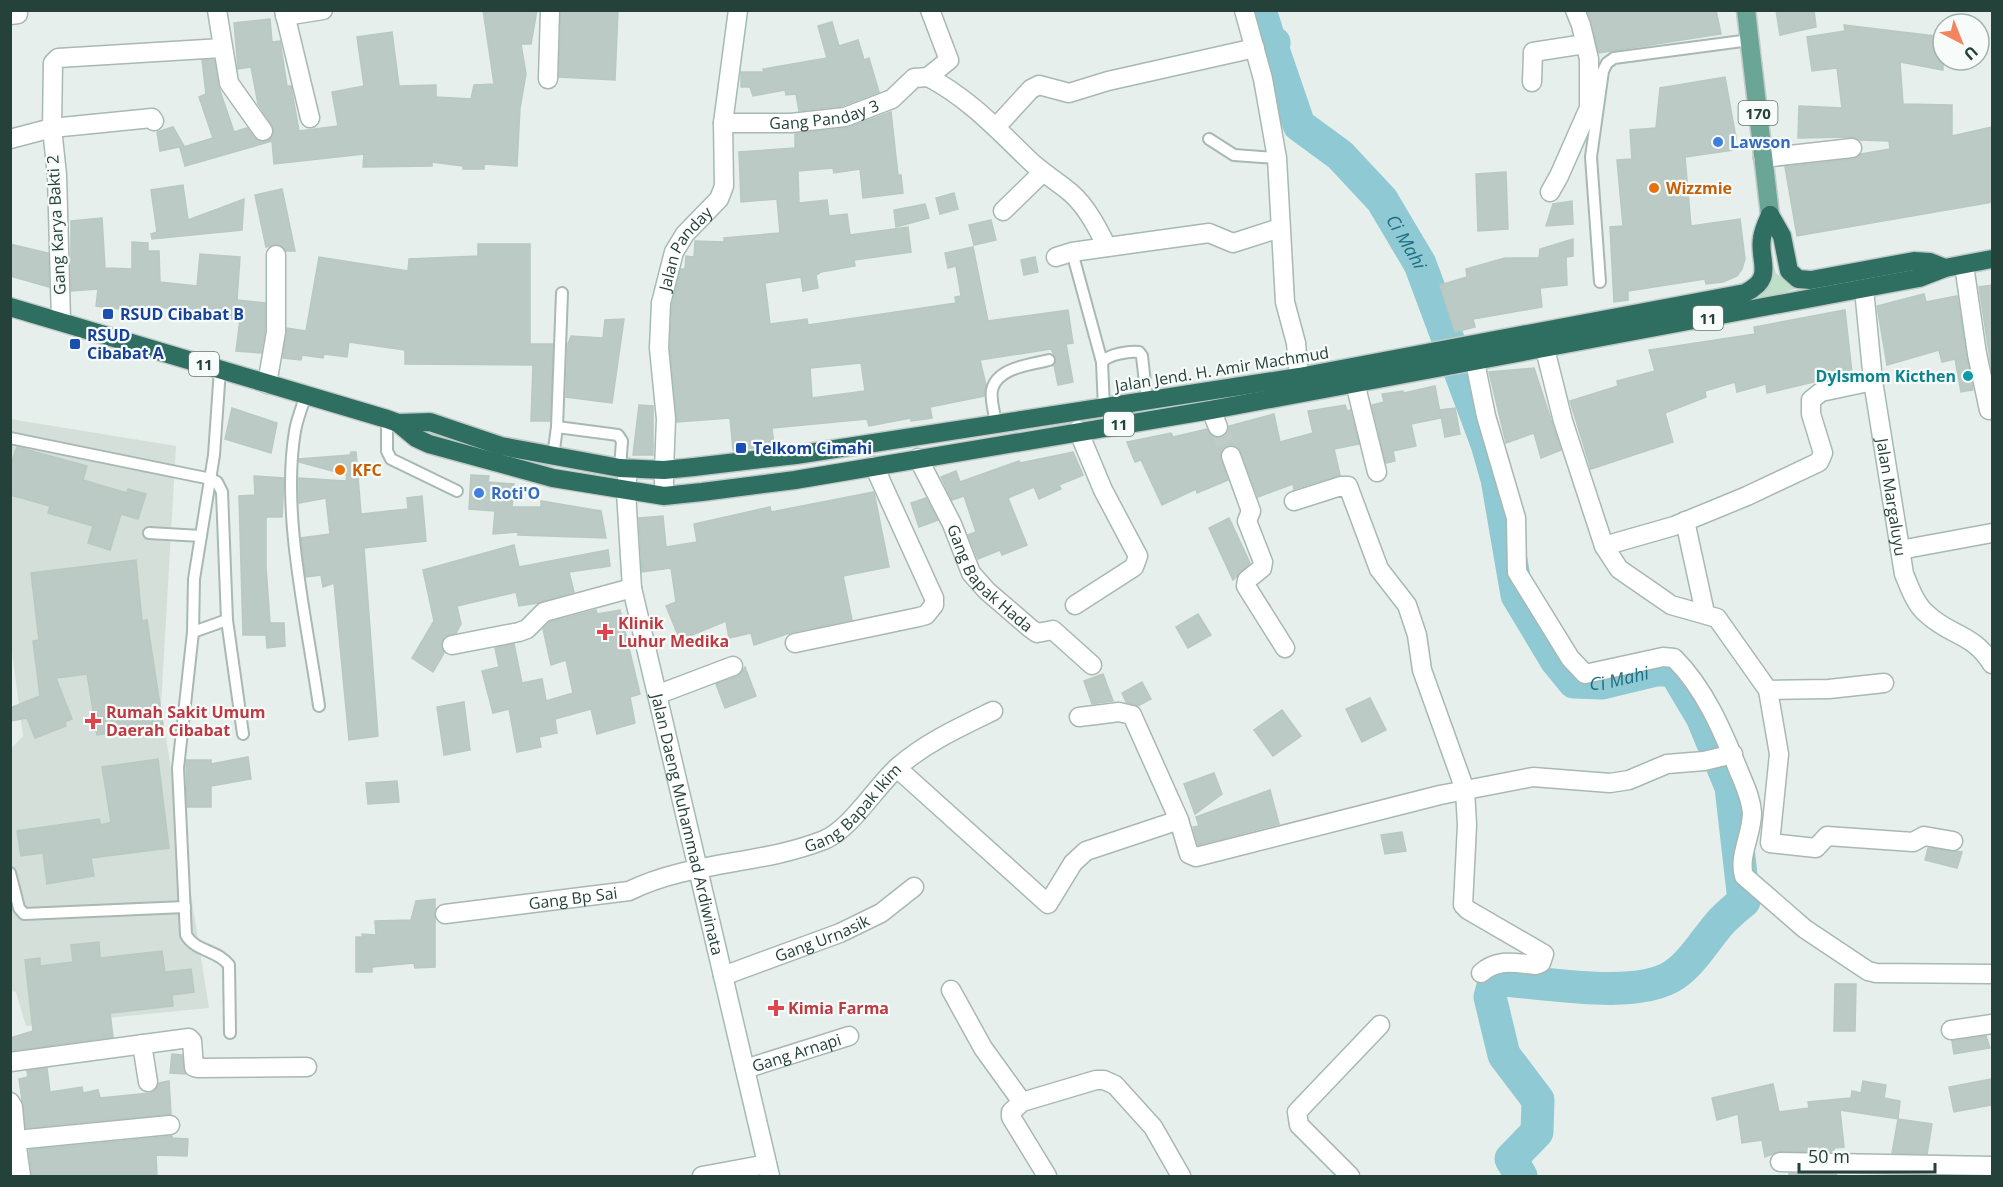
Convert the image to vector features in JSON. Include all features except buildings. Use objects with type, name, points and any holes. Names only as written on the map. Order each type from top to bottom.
[{"type":"highway","name":"Jalan Jend. H. Amir Machmud","points":[[1770,215],[1782,236],[1789,271],[1798,279],[1811,280],[1914,261],[1930,262],[1945,268]]},
{"type":"highway","name":"Jalan Jend. H. Amir Machmud","points":[[392,421],[423,441],[487,461],[553,478],[626,492],[664,495],[795,480],[1078,430],[1214,418],[1355,383],[1442,367],[1471,357],[1745,293],[1752,290],[1762,278],[1765,264],[1761,239],[1770,215]]},
{"type":"highway","name":"Jalan Jend. H. Amir Machmud","points":[[10,307],[392,421],[430,422],[501,446],[553,457],[624,468],[664,470],[796,455],[1299,377],[1428,354],[1471,357],[1545,349],[1919,278],[1945,268],[1992,259]]},
{"type":"main road","name":"170","points":[[1746,10],[1770,215]]},
{"type":"street","points":[[217,10],[229,82],[263,131]]},
{"type":"street","points":[[310,118],[284,13],[323,10]]},
{"type":"street","points":[[548,79],[550,10]]},
{"type":"street","name":"Jalan Panday","points":[[664,495],[666,419],[659,348],[663,287],[674,252],[685,234],[719,199],[724,186],[723,123],[738,10]]},
{"type":"street","name":"Gang Panday 3","points":[[723,123],[791,123],[846,117],[892,99],[950,60],[930,10]]},
{"type":"street","points":[[1244,10],[1255,48],[1277,158],[1285,302],[1296,343],[1299,377]]},
{"type":"street","points":[[1550,192],[1589,108],[1591,75],[1581,25],[1575,10]]},
{"type":"street","points":[[1532,82],[1533,52],[1585,44]]},
{"type":"street","name":"Gang Karya Bakti 2","points":[[61,321],[57,175],[52,128],[53,63],[58,58],[222,48]]},
{"type":"street","points":[[997,126],[1030,88],[1039,85],[1069,93],[1108,81],[1255,48]]},
{"type":"street","points":[[921,78],[944,85],[997,126],[1044,172],[1074,195],[1098,228],[1107,247]]},
{"type":"street","points":[[10,139],[52,128],[152,118],[154,121]]},
{"type":"street","points":[[1763,158],[1852,148]]},
{"type":"street","points":[[1004,211],[1044,172]]},
{"type":"street","points":[[1064,254],[1209,233],[1233,243],[1280,228]]},
{"type":"street","points":[[267,384],[275,349],[276,255]]},
{"type":"street","points":[[1964,264],[1977,354],[1989,410],[1992,409]]},
{"type":"street","name":"Jalan Margaluyu","points":[[1864,289],[1873,381],[1904,574],[1913,596],[1927,614],[1977,643],[1992,664]]},
{"type":"street","points":[[1545,349],[1563,421],[1604,546],[1618,569],[1671,604],[1717,618],[1727,629],[1768,690],[1779,754],[1770,843]]},
{"type":"street","points":[[1471,357],[1516,518],[1517,572],[1569,658],[1585,674],[1663,657],[1674,658],[1685,668],[1722,728],[1729,755],[1751,803],[1750,838],[1742,863],[1744,876],[1804,929],[1868,971],[1876,973],[1992,974]]},
{"type":"street","points":[[1604,546],[1685,521],[1747,496],[1820,462],[1823,453],[1811,414],[1811,400],[1821,392],[1873,381]]},
{"type":"street","points":[[1355,383],[1377,472]]},
{"type":"street","points":[[1075,605],[1134,567],[1138,556],[1103,490],[1078,430]]},
{"type":"street","points":[[1231,456],[1251,511],[1248,521],[1263,562],[1262,568],[1247,580],[1246,586],[1285,648]]},
{"type":"street","name":"Gang Bapak Hada","points":[[918,458],[952,524],[971,573],[987,591],[1030,628],[1037,633],[1053,630],[1092,665]]},
{"type":"street","points":[[795,644],[919,617],[926,615],[934,605],[934,598],[874,466]]},
{"type":"street","name":"Jalan Daeng Muhammad Ardiwinata","points":[[624,468],[632,588],[769,1170]]},
{"type":"street","points":[[1294,501],[1341,486],[1348,486],[1379,569],[1407,605],[1417,635],[1422,670],[1465,790],[1467,825],[1463,905],[1544,954],[1541,963],[1536,965],[1502,962],[1488,966],[1481,973]]},
{"type":"street","points":[[1685,521],[1705,613]]},
{"type":"street","points":[[1900,550],[1992,533]]},
{"type":"street","points":[[452,645],[519,632],[527,629],[544,612],[632,588]]},
{"type":"street","points":[[658,694],[733,666]]},
{"type":"street","points":[[1768,690],[1829,689],[1884,683]]},
{"type":"street","name":"Gang Bapak Ikim","points":[[699,869],[763,858],[826,839],[842,827],[897,768],[929,742],[993,711]]},
{"type":"street","points":[[1079,717],[1119,712],[1132,715],[1179,820],[1189,854],[1196,857],[1465,790],[1533,777],[1610,783],[1629,780],[1667,764],[1704,761],[1729,755]]},
{"type":"street","points":[[897,768],[1048,904],[1073,863],[1086,851],[1179,820]]},
{"type":"street","points":[[1750,838],[1770,843],[1817,848],[1827,836],[1913,842],[1924,836],[1953,841]]},
{"type":"street","name":"Gang Bp Sai","points":[[445,914],[629,891],[650,881],[699,869]]},
{"type":"street","name":"Gang Urnasik","points":[[723,976],[840,933],[881,913],[914,887]]},
{"type":"street","points":[[951,990],[983,1048],[1022,1102]]},
{"type":"street","points":[[1951,1030],[1992,1024]]},
{"type":"street","points":[[1350,1176],[1299,1125],[1297,1112],[1380,1025]]},
{"type":"street","name":"Gang Arnapi","points":[[745,1069],[849,1035]]},
{"type":"street","points":[[10,1062],[191,1039],[194,1066],[198,1068],[307,1067]]},
{"type":"street","points":[[142,1044],[148,1082]]},
{"type":"street","points":[[1047,1176],[1011,1117],[1013,1108],[1022,1102],[1096,1080],[1115,1085],[1160,1137],[1181,1176]]},
{"type":"street","points":[[10,1102],[14,1107],[21,1176]]},
{"type":"street","points":[[16,1140],[170,1125]]},
{"type":"street","points":[[1780,1162],[1992,1166]]},
{"type":"street","points":[[702,1176],[769,1170]]},
{"type":"lane","points":[[1600,282],[1591,157],[1606,63],[1614,58],[1750,40]]},
{"type":"lane","points":[[1209,139],[1234,155],[1277,158]]},
{"type":"lane","points":[[1064,254],[1102,362]]},
{"type":"lane","points":[[553,457],[557,427],[562,293]]},
{"type":"lane","points":[[1104,408],[1100,369],[1102,362],[1106,358],[1139,352],[1147,401]]},
{"type":"lane","points":[[996,424],[992,390],[999,378],[1009,370],[1049,360]]},
{"type":"lane","points":[[220,369],[211,479],[194,579],[193,632],[178,768],[186,935],[190,942],[225,959],[229,966],[230,1033]]},
{"type":"lane","points":[[306,395],[295,429],[293,447],[293,527],[319,705]]},
{"type":"lane","points":[[392,421],[387,451],[391,459],[456,490]]},
{"type":"lane","points":[[557,427],[618,435],[622,441],[624,468]]},
{"type":"lane","points":[[10,438],[217,482],[222,492],[227,620],[243,734]]},
{"type":"lane","points":[[149,533],[201,536]]},
{"type":"lane","points":[[193,632],[227,620]]},
{"type":"lane","points":[[10,873],[19,908],[24,914],[186,907]]},
{"type":"shaded area","name":"Rumah Sakit Umum Daerah Cibabat","points":[[10,419],[176,446],[161,706],[209,1008],[26,1026],[16,992],[11,991],[11,749],[23,736],[10,637]]},
{"type":"green space","points":[[1768,249],[1776,273],[1795,289],[1741,306]]},
{"type":"waterway","name":"Ci Mahi","points":[[1260,10],[1269,39],[1274,43],[1273,49],[1299,125],[1340,155],[1382,200],[1420,264],[1487,444],[1497,479],[1517,595],[1556,660],[1574,682],[1602,683],[1656,670],[1674,670],[1702,717],[1731,787],[1744,901],[1723,920],[1681,970],[1658,983],[1638,987],[1591,988],[1502,980],[1493,986],[1490,997],[1504,1055],[1538,1100],[1537,1132],[1511,1159],[1521,1176]]},
{"type":"tunnel","points":[[1218,427],[1231,456]]},
{"type":"place","name":"Lawson","points":[[1718,142]]},
{"type":"place","name":"Wizzmie","points":[[1654,188]]},
{"type":"place","name":"RSUD Cibabat B","points":[[108,314]]},
{"type":"place","name":"RSUD Cibabat A","points":[[75,344]]},
{"type":"place","name":"Dylsmom Kicthen","points":[[1968,376]]},
{"type":"place","name":"Telkom Cimahi","points":[[741,448]]},
{"type":"place","name":"KFC","points":[[340,470]]},
{"type":"place","name":"Roti'O","points":[[479,493]]},
{"type":"place","name":"Klinik Luhur Medika","points":[[605,632]]},
{"type":"place","name":"Rumah Sakit Umum Daerah Cibabat","points":[[93,721]]},
{"type":"place","name":"Kimia Farma","points":[[776,1008]]}]
